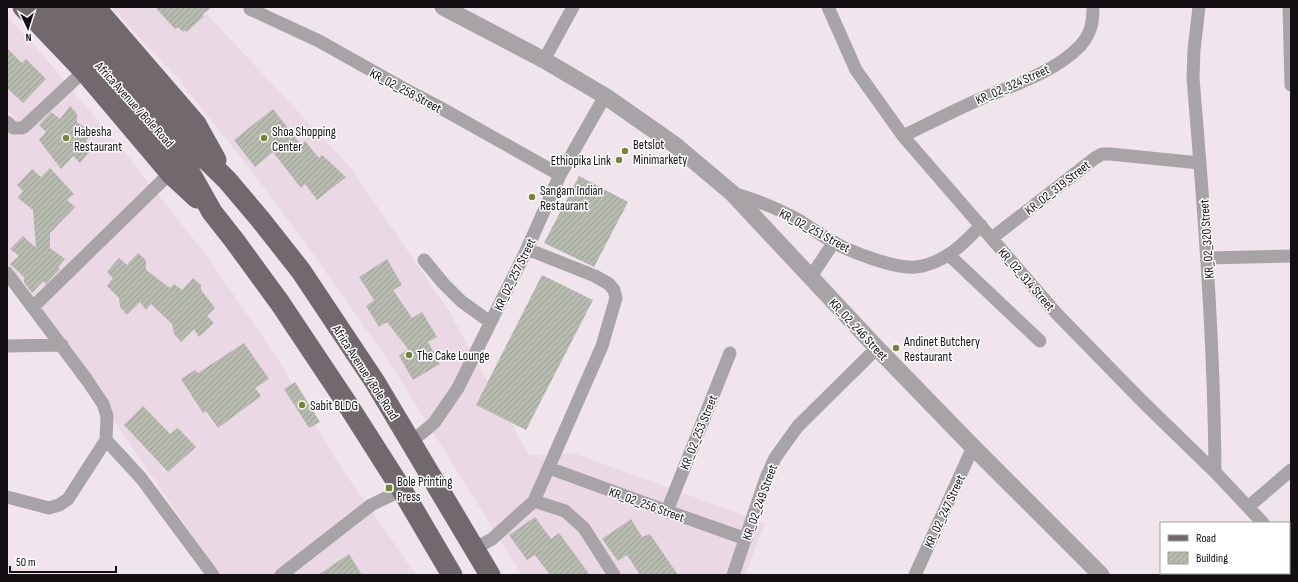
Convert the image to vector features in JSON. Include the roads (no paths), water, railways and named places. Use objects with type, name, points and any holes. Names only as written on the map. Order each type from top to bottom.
[{"type":"main road","name":"Africa Avenue / Bole Road","points":[[23,7],[84,71],[171,174],[212,212]]},
{"type":"main road","name":"Africa Avenue / Bole Road","points":[[45,7],[176,148],[212,212],[280,303],[346,402],[402,490],[452,575]]},
{"type":"main road","name":"Africa Avenue / Bole Road","points":[[70,7],[110,48],[160,107],[181,135],[227,180],[301,271],[374,382],[490,575]]},
{"type":"main road","name":"Africa Avenue / Bole Road","points":[[95,7],[196,124],[227,180]]},
{"type":"street","points":[[443,7],[544,60],[573,7]]},
{"type":"street","name":"KR_02_314 Street","points":[[828,7],[856,70],[904,136],[1057,314],[1143,402],[1215,472],[1262,522]]},
{"type":"street","name":"KR_02_324 Street","points":[[904,136],[962,107],[1032,78],[1071,54],[1087,36],[1093,25],[1093,7]]},
{"type":"street","name":"KR_02_320 Street","points":[[1199,7],[1194,50],[1193,78],[1207,258],[1215,472]]},
{"type":"street","points":[[1289,7],[1291,85]]},
{"type":"street","name":"KR_02_258 Street","points":[[250,9],[319,41],[560,175]]},
{"type":"street","name":"KR_02_246 Street","points":[[544,60],[605,96],[675,145],[732,193],[877,348],[973,447],[1101,575]]},
{"type":"street","points":[[7,122],[13,128],[24,127],[84,71]]},
{"type":"street","name":"KR_02_257 Street","points":[[411,442],[434,423],[458,388],[527,249],[560,175],[605,96]]},
{"type":"street","name":"KR_02_319 Street","points":[[992,238],[1094,158],[1102,154],[1200,163]]},
{"type":"street","points":[[33,307],[164,179],[171,174]]},
{"type":"street","name":"KR_02_251 Street","points":[[732,193],[752,198],[772,206],[834,242],[883,262],[903,267],[917,267],[929,264],[949,255],[968,239],[981,225]]},
{"type":"street","points":[[810,278],[834,242]]},
{"type":"street","points":[[474,549],[492,539],[534,501],[602,346],[616,298],[614,290],[609,284],[595,276],[527,249]]},
{"type":"street","points":[[949,255],[1040,341]]},
{"type":"street","points":[[1207,258],[1291,256]]},
{"type":"street","points":[[424,260],[443,283],[461,301],[490,322]]},
{"type":"street","points":[[7,273],[62,346],[103,404],[107,420],[106,440],[68,499],[59,505],[49,508],[7,497]]},
{"type":"street","points":[[7,346],[62,346]]},
{"type":"street","name":"KR_02_249 Street","points":[[733,575],[766,478],[775,458],[798,426],[877,348]]},
{"type":"street","name":"KR_02_253 Street","points":[[667,511],[730,353]]},
{"type":"street","points":[[106,440],[141,478],[213,575]]},
{"type":"street","name":"KR_02_247 Street","points":[[915,575],[973,447]]},
{"type":"street","name":"KR_02_256 Street","points":[[549,468],[746,539]]},
{"type":"street","points":[[1248,508],[1291,470]]},
{"type":"street","points":[[281,575],[371,505],[402,490]]},
{"type":"street","points":[[534,501],[565,511],[584,528],[614,575]]},
{"type":"place","name":"Habesha Restaurant","points":[[66,138]]},
{"type":"place","name":"Shoa Shopping Center","points":[[264,138]]},
{"type":"place","name":"Betslot Minimarkety","points":[[625,151]]},
{"type":"place","name":"Ethiopika Link","points":[[619,160]]},
{"type":"place","name":"Sangam Indian Restaurant","points":[[532,197]]},
{"type":"place","name":"Andinet Butchery Restaurant","points":[[896,348]]},
{"type":"place","name":"The Cake Lounge","points":[[409,355]]},
{"type":"place","name":"Sabit BLDG","points":[[302,405]]},
{"type":"place","name":"Bole Printing Press","points":[[389,488]]}]
